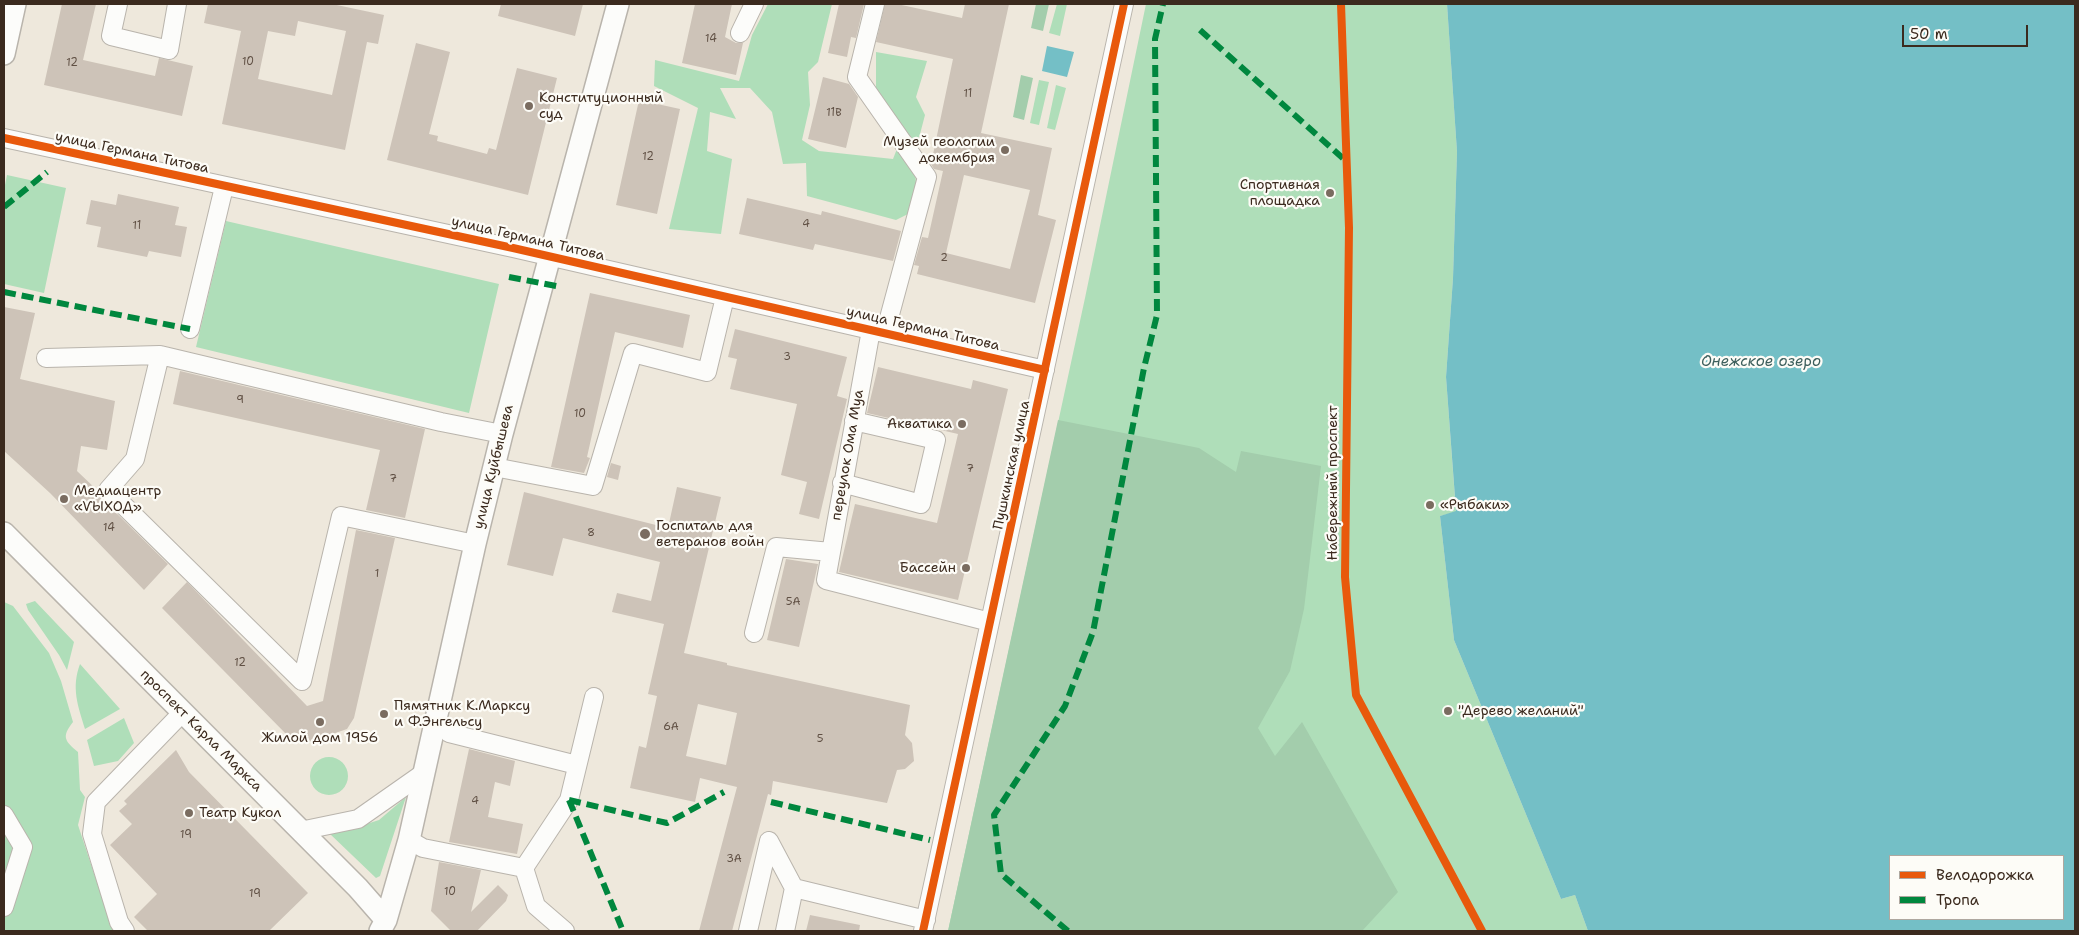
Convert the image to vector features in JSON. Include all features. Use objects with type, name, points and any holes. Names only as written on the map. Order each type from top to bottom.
[{"type":"main road","points":[[4,54],[15,4]]},
{"type":"main road","name":"улица Куйбышева","points":[[388,928],[425,772],[475,544],[502,434],[548,256],[618,4]]},
{"type":"main road","name":"проспект Карла Маркса","points":[[4,533],[358,888],[388,928]]},
{"type":"street","points":[[118,4],[111,36],[169,50],[177,4]]},
{"type":"street","points":[[740,33],[754,4]]},
{"type":"street","name":"переулок Ома Муа","points":[[875,4],[857,77],[927,177],[878,332],[854,421],[826,580],[990,622]]},
{"type":"street","name":"Пушкинская улица","points":[[924,925],[1124,4]]},
{"type":"street","name":"улица Германа Титова","points":[[4,138],[548,256],[1045,370]]},
{"type":"street","points":[[190,329],[224,187]]},
{"type":"street","points":[[494,467],[593,486],[633,353],[707,372],[725,297]]},
{"type":"street","points":[[46,358],[160,355],[441,422],[502,434]]},
{"type":"street","points":[[160,355],[135,459],[108,490],[302,681],[341,516],[475,544]]},
{"type":"street","points":[[842,483],[921,504],[936,440],[854,421]]},
{"type":"street","points":[[754,633],[776,547],[830,552]]},
{"type":"street","points":[[524,868],[569,800],[594,697]]},
{"type":"street","points":[[125,931],[118,922],[92,834],[96,802],[182,713]]},
{"type":"street","points":[[449,733],[577,765]]},
{"type":"street","points":[[300,831],[358,819],[425,772]]},
{"type":"street","points":[[4,815],[23,847],[4,907]]},
{"type":"street","points":[[409,840],[423,848],[524,868]]},
{"type":"street","points":[[748,931],[769,841],[794,888],[785,931]]},
{"type":"street","points":[[524,868],[536,906],[565,931]]},
{"type":"street","points":[[794,888],[924,925]]},
{"type":"green space","points":[[768,4],[832,4],[818,62],[808,72],[810,105],[802,140],[819,151],[893,159],[902,136],[876,100],[876,52],[927,61],[916,97],[925,115],[914,157],[918,209],[896,220],[807,196],[806,163],[783,164],[772,112],[750,88],[720,88],[736,119],[710,112],[707,151],[732,159],[721,234],[669,229],[698,108],[654,86],[655,60],[739,81],[752,35]]},
{"type":"green space","points":[[1036,4],[1049,4],[1043,31],[1031,28]]},
{"type":"green space","points":[[1057,4],[1067,4],[1060,36],[1049,33]]},
{"type":"green space","points":[[1146,4],[1447,4],[1457,152],[1453,278],[1446,377],[1456,512],[1440,516],[1454,640],[1561,899],[1575,895],[1588,931],[948,931],[1085,298]]},
{"type":"green space","points":[[1021,75],[1033,78],[1024,120],[1013,117]]},
{"type":"green space","points":[[1039,80],[1049,82],[1039,125],[1030,123]]},
{"type":"green space","points":[[1056,85],[1066,88],[1055,130],[1047,128]]},
{"type":"green space","points":[[7,175],[66,188],[44,293],[4,284],[4,190]]},
{"type":"green space","points":[[226,221],[499,284],[469,413],[196,347]]},
{"type":"green space","points":[[1058,420],[1199,448],[1236,472],[1241,451],[1321,466],[1304,609],[1290,671],[1258,728],[1275,756],[1302,722],[1398,892],[1362,931],[948,931]]},
{"type":"green space","points":[[35,601],[74,642],[67,670],[28,610],[26,604]]},
{"type":"green space","points":[[4,602],[13,606],[49,653],[61,681],[73,722],[67,731],[66,739],[78,752],[80,790],[85,797],[78,825],[113,931],[4,931]]},
{"type":"green space","points":[[80,664],[120,709],[85,729],[78,705],[76,689],[77,673]]},
{"type":"green space","points":[[124,718],[134,743],[118,761],[94,766],[87,740]]},
{"type":"green space","points":[[329,757],[342,763],[348,776],[342,789],[329,795],[316,789],[310,776],[316,763]]},
{"type":"green space","points":[[406,797],[380,876],[376,878],[329,833],[351,829],[379,820]]},
{"type":"water","name":"Онежское озеро","points":[[1447,4],[2075,4],[2075,931],[1588,931],[1575,895],[1561,899],[1454,640],[1440,516],[1456,511],[1446,377],[1453,278],[1457,152]]},
{"type":"water","points":[[1047,46],[1074,52],[1067,77],[1042,71]]},
{"type":"building","points":[[62,4],[96,4],[83,60],[155,76],[159,58],[193,66],[182,116],[44,85]]},
{"type":"building","points":[[208,4],[332,4],[384,15],[378,44],[367,42],[345,150],[222,124],[241,31],[204,23]],"holes":[[[298,21],[346,31],[332,95],[258,79],[268,31],[295,36]]]},
{"type":"building","points":[[501,4],[583,4],[575,36],[498,16]]},
{"type":"building","points":[[695,4],[732,4],[725,37],[736,43],[743,43],[736,75],[682,63]]},
{"type":"building","points":[[839,4],[864,4],[856,38],[851,37],[847,57],[828,53]]},
{"type":"building","points":[[885,4],[897,4],[962,18],[965,4],[1009,4],[981,133],[1052,148],[1038,215],[1056,220],[1035,303],[917,274],[919,266],[914,265],[922,237],[928,238],[943,171],[934,169],[931,164],[953,59],[876,42]],"holes":[[[964,175],[1030,190],[1010,269],[946,253]]]},
{"type":"building","name":"Конституционный суд","points":[[416,43],[450,52],[429,134],[438,136],[437,141],[487,154],[489,148],[496,150],[517,68],[557,78],[528,195],[387,160]]},
{"type":"building","points":[[823,77],[849,84],[858,97],[846,148],[808,139]]},
{"type":"building","points":[[639,100],[680,109],[657,214],[616,205]]},
{"type":"building","points":[[118,194],[179,207],[175,225],[187,227],[181,257],[149,251],[147,257],[97,247],[101,227],[86,224],[91,200],[116,205]]},
{"type":"building","points":[[747,198],[821,215],[822,211],[901,231],[893,261],[815,244],[813,250],[739,234]]},
{"type":"building","points":[[590,293],[690,315],[683,348],[615,332],[587,457],[590,458],[584,473],[551,467]]},
{"type":"building","points":[[4,307],[35,313],[20,379],[115,401],[107,450],[81,446],[77,471],[98,491],[101,498],[168,564],[144,590],[50,493],[4,451]]},
{"type":"building","points":[[735,329],[847,357],[837,396],[847,399],[819,519],[799,514],[807,482],[781,475],[797,404],[730,389],[737,359],[728,357]]},
{"type":"building","points":[[878,367],[971,389],[973,380],[1008,389],[958,600],[839,572],[855,504],[937,523],[958,434],[867,413]]},
{"type":"building","points":[[180,371],[425,429],[405,518],[366,510],[380,450],[173,404]]},
{"type":"building","points":[[611,463],[621,466],[618,480],[607,477]]},
{"type":"building","points":[[677,487],[721,497],[684,653],[727,663],[727,665],[910,705],[905,735],[912,743],[914,761],[905,769],[897,770],[887,803],[773,781],[771,795],[768,794],[732,931],[699,931],[737,787],[700,778],[695,802],[630,788],[639,746],[646,748],[657,696],[648,694],[664,624],[612,612],[617,593],[651,601],[660,562],[563,538],[553,576],[507,565],[524,492],[668,528]],"holes":[[[698,704],[737,713],[726,765],[686,756]]]},
{"type":"building","points":[[356,530],[395,538],[354,718],[347,729],[309,742],[288,736],[162,608],[187,582],[307,706],[323,701]]},
{"type":"building","points":[[786,559],[818,564],[799,647],[767,640]]},
{"type":"building","points":[[469,749],[515,761],[510,786],[495,782],[488,817],[523,824],[517,854],[449,842]]},
{"type":"building","points":[[176,750],[189,772],[308,893],[269,931],[148,931],[134,917],[157,894],[110,845],[132,824],[119,811],[127,804],[124,801]]},
{"type":"building","points":[[439,862],[481,870],[471,912],[498,885],[508,895],[506,901],[477,931],[451,931],[431,911]]},
{"type":"building","points":[[810,915],[860,925],[859,931],[806,931]]},
{"type":"marked path","points":[[1068,931],[1001,874],[994,815],[1065,706],[1093,632],[1144,368],[1157,315],[1155,39],[1163,4]]},
{"type":"marked path","points":[[1200,30],[1346,161]]},
{"type":"marked path","points":[[4,207],[47,172]]},
{"type":"marked path","points":[[509,277],[561,287]]},
{"type":"marked path","points":[[4,292],[190,329]]},
{"type":"marked path","points":[[569,800],[667,823],[724,792]]},
{"type":"marked path","points":[[569,800],[623,931]]},
{"type":"marked path","points":[[771,802],[930,840]]},
{"type":"cycle path","points":[[923,931],[1124,4]]},
{"type":"cycle path","name":"Набережный проспект","points":[[1341,4],[1349,228],[1345,577],[1356,695],[1482,931]]},
{"type":"cycle path","points":[[4,138],[513,248],[1045,370]]},
{"type":"place","name":"Конституционный суд","points":[[529,106]]},
{"type":"place","name":"Музей геологии докембрия","points":[[1005,150]]},
{"type":"place","name":"Спортивная площадка","points":[[1330,193]]},
{"type":"place","name":"Акватика","points":[[962,424]]},
{"type":"place","name":"Медиацентр «ѴЫХОД»","points":[[64,499]]},
{"type":"place","name":"«Рыбаки»","points":[[1430,505]]},
{"type":"place","name":"Госпиталь для ветеранов войн","points":[[645,534]]},
{"type":"place","name":"Бассейн","points":[[966,568]]},
{"type":"place","name":"\"Дерево желаний\"","points":[[1448,711]]},
{"type":"place","name":"Пямятник К.Марксу и Ф.Энгельсу","points":[[384,714]]},
{"type":"place","name":"Жилой дом 1956","points":[[320,722]]},
{"type":"place","name":"Театр Кукол","points":[[189,813]]}]
